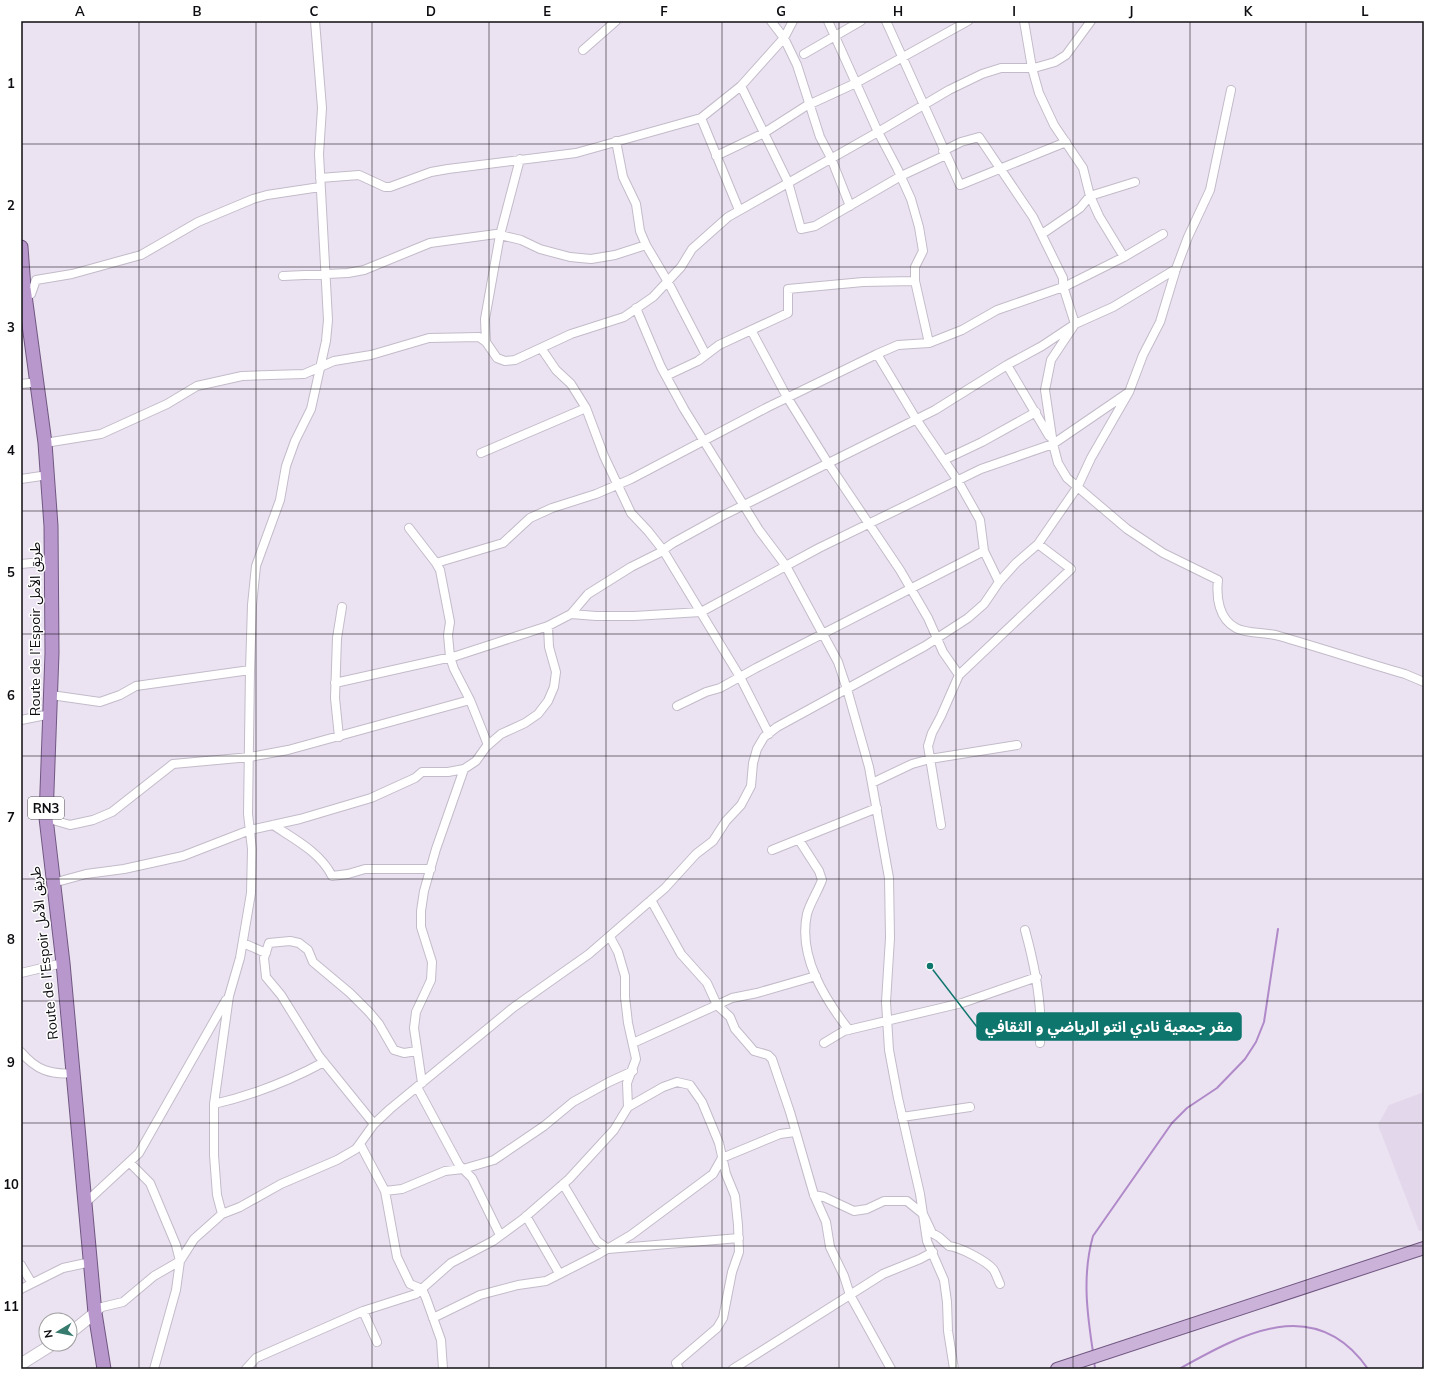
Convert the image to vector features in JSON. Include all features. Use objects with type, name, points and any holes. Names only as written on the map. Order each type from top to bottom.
[{"type":"highway","name":"Route de l’Espoir طريق الأمل","points":[[21,247],[23,292],[38,382],[45,443],[52,561],[51,714],[46,774],[46,818],[63,963],[95,1314],[104,1369]]},
{"type":"main road","points":[[1057,1369],[1424,1248]]},
{"type":"main road","points":[[78,1327],[95,1314]]},
{"type":"main road","points":[[21,1364],[40,1352]]},
{"type":"street","points":[[222,1214],[217,1195],[214,1154],[214,1104],[228,996],[240,958],[251,894],[252,849],[248,814],[250,757],[250,670],[252,605],[256,566],[280,500],[286,466],[311,409],[319,367],[326,341],[328,320],[320,187],[322,108],[315,21]]},
{"type":"street","points":[[583,50],[616,21]]},
{"type":"street","points":[[771,21],[784,38],[797,65],[820,137],[831,158],[850,206]]},
{"type":"street","points":[[320,178],[359,175],[385,187],[390,187],[431,172],[520,159],[576,153],[701,118],[741,86],[784,38],[793,21]]},
{"type":"street","points":[[828,21],[878,132],[901,176],[919,227],[923,251],[915,267],[915,281],[929,343]]},
{"type":"street","points":[[804,54],[861,21]]},
{"type":"street","points":[[886,21],[944,153],[960,185],[1001,170],[1066,142]]},
{"type":"street","points":[[716,156],[764,134],[809,104],[856,83],[968,21]]},
{"type":"street","points":[[1024,21],[1032,68],[1039,93],[1047,110],[1083,168],[1090,196],[1099,216],[1124,257]]},
{"type":"street","points":[[45,443],[101,434],[167,404],[197,386],[242,376],[304,374],[334,361],[371,355],[428,338],[479,337],[486,342],[497,358],[505,361],[516,360],[571,334],[624,317],[653,297],[681,267],[692,249],[713,229],[739,210],[878,132],[949,90],[982,74],[1001,68],[1032,68],[1055,62],[1066,56],[1091,21]]},
{"type":"street","points":[[741,86],[788,182],[801,229],[815,226],[961,142],[979,138],[1033,217],[1042,234],[1062,278],[1075,324],[1051,360],[1045,390],[1053,444],[1058,463],[1067,478],[1127,530],[1163,553],[1218,580],[1216,596],[1218,605],[1226,618],[1237,629],[1278,635],[1405,674],[1424,682]]},
{"type":"street","points":[[95,1314],[102,1307],[123,1302],[154,1276],[180,1261],[194,1239],[222,1214],[240,1207],[281,1184],[336,1160],[356,1149],[374,1124],[514,1008],[610,937],[666,888],[696,854],[713,841],[726,821],[741,805],[751,786],[753,763],[757,749],[764,738],[777,727],[937,638],[968,618],[984,604],[999,582],[1016,563],[1038,544],[1078,486],[1091,458],[1129,392],[1143,355],[1160,322],[1176,269],[1188,237],[1210,190],[1231,90]]},
{"type":"street","points":[[701,118],[739,210]]},
{"type":"street","points":[[616,141],[623,177],[636,204],[640,231],[706,355]]},
{"type":"street","points":[[486,342],[485,319],[500,235],[520,159]]},
{"type":"street","points":[[1042,234],[1080,208],[1090,196],[1135,182]]},
{"type":"street","points":[[23,292],[31,294],[36,280],[72,274],[141,255],[198,222],[253,199],[267,195],[320,187]]},
{"type":"street","points":[[436,563],[503,543],[530,518],[552,508],[617,485],[876,354],[898,345],[929,343],[962,330],[997,310],[1064,286],[1124,257],[1163,234]]},
{"type":"street","points":[[283,276],[348,273],[364,270],[430,243],[449,239],[500,235],[521,240],[540,249],[570,257],[591,259],[615,255],[646,244]]},
{"type":"street","points":[[335,682],[450,657],[548,626],[571,614],[588,594],[631,566],[744,505],[935,410],[1007,365],[1042,346],[1075,324],[1113,307],[1176,269]]},
{"type":"street","points":[[666,376],[698,361],[719,345],[788,312],[788,289],[863,282],[915,281]]},
{"type":"street","points":[[636,308],[666,376],[702,441],[759,530],[786,566],[838,662],[847,689],[872,783],[889,878],[890,938],[886,1002],[889,1050],[923,1214],[927,1242],[944,1280],[947,1302],[948,1331],[954,1369]]},
{"type":"street","points":[[751,330],[787,398],[910,588],[928,618],[943,652],[959,675]]},
{"type":"street","points":[[541,348],[556,370],[571,384],[586,408],[617,485],[631,513],[663,550],[740,677],[769,734]]},
{"type":"street","points":[[876,354],[916,419],[958,481],[980,520],[984,551],[999,582]]},
{"type":"street","points":[[1007,365],[1036,412],[1053,444]]},
{"type":"street","points":[[21,384],[38,382]]},
{"type":"street","points":[[571,614],[661,616],[701,612],[786,566],[981,469],[1053,444],[1129,392]]},
{"type":"street","points":[[481,453],[586,408]]},
{"type":"street","points":[[944,460],[982,442],[1036,412]]},
{"type":"street","points":[[21,479],[48,475]]},
{"type":"street","points":[[408,528],[440,570],[450,622],[448,635],[450,657],[454,669],[470,700],[488,745]]},
{"type":"street","points":[[941,825],[928,746],[932,733],[959,675],[1071,569],[1038,544]]},
{"type":"street","points":[[677,706],[706,692],[720,688],[910,588],[984,551]]},
{"type":"street","points":[[21,564],[52,561]]},
{"type":"street","points":[[339,737],[336,721],[335,682],[337,638],[342,607]]},
{"type":"street","points":[[53,883],[86,874],[124,869],[183,856],[250,830],[371,798],[414,778],[422,772],[448,772],[464,769],[476,761],[488,745],[500,734],[525,723],[538,714],[548,701],[554,687],[556,672],[549,647],[548,626]]},
{"type":"street","points":[[51,694],[100,702],[120,695],[136,686],[250,670]]},
{"type":"street","points":[[46,818],[70,824],[93,820],[112,812],[130,800],[173,764],[250,757],[288,750],[339,737],[407,716],[470,700]]},
{"type":"street","points":[[21,720],[51,714]]},
{"type":"street","points":[[872,783],[912,764],[930,759],[1017,745]]},
{"type":"street","points":[[464,769],[430,869],[421,912],[421,928],[432,962],[431,980],[416,1012],[414,1028],[418,1051],[420,1085],[458,1166],[472,1178],[500,1235]]},
{"type":"street","points":[[772,850],[877,808]]},
{"type":"street","points":[[273,825],[327,865],[332,876],[348,874],[365,869],[430,869]]},
{"type":"street","points":[[799,840],[819,871],[822,880],[808,913],[804,936],[820,986],[836,1014],[849,1030]]},
{"type":"street","points":[[651,900],[681,954],[707,983],[717,1005],[730,1017],[735,1029],[754,1051],[768,1055],[772,1060],[790,1112],[814,1195],[826,1222],[830,1247],[844,1276],[850,1295],[891,1369]]},
{"type":"street","points":[[1025,930],[1037,977],[1041,1032],[1040,1043]]},
{"type":"street","points":[[610,937],[618,952],[625,976],[626,1010],[636,1059],[633,1071],[627,1083],[628,1107]]},
{"type":"street","points":[[374,1124],[324,1062],[281,995],[266,977],[264,958],[269,944],[290,941],[299,943],[308,950],[313,962],[350,993],[379,1024],[394,1050],[404,1053],[418,1051]]},
{"type":"street","points":[[243,943],[266,953]]},
{"type":"street","points":[[21,973],[63,963]]},
{"type":"street","points":[[633,1043],[732,998],[757,993],[816,976]]},
{"type":"street","points":[[824,1043],[849,1030],[962,1003],[1037,977]]},
{"type":"street","points":[[84,1204],[139,1153],[228,996]]},
{"type":"street","points":[[21,1052],[30,1063],[47,1071],[58,1074],[73,1073]]},
{"type":"street","points":[[214,1104],[248,1095],[295,1077],[324,1062]]},
{"type":"street","points":[[385,1191],[402,1189],[445,1171],[463,1169],[494,1160],[544,1126],[573,1102],[609,1082],[633,1071]]},
{"type":"street","points":[[246,1369],[256,1358],[363,1312],[416,1294],[451,1263],[466,1256],[500,1235],[526,1216],[563,1184],[614,1130],[628,1107],[670,1084],[677,1082],[690,1085],[702,1102],[719,1143],[734,1196],[739,1252],[732,1272],[723,1318],[717,1328],[676,1364],[679,1369]]},
{"type":"street","points":[[902,1117],[970,1107]]},
{"type":"street","points":[[433,1318],[480,1295],[518,1285],[546,1281],[608,1249],[631,1235],[713,1174],[722,1158],[780,1134],[795,1132]]},
{"type":"street","points":[[360,1144],[385,1191],[398,1257],[410,1284],[422,1289],[433,1318],[441,1340],[443,1369]]},
{"type":"street","points":[[129,1162],[150,1183],[176,1245],[180,1261],[176,1290],[154,1369]]},
{"type":"street","points":[[563,1184],[597,1241],[608,1249],[738,1238]]},
{"type":"street","points":[[814,1195],[824,1197],[854,1211],[867,1209],[884,1201],[907,1201],[923,1214],[932,1233],[949,1246],[964,1250],[994,1270],[1000,1284]]},
{"type":"street","points":[[526,1216],[559,1273]]},
{"type":"street","points":[[733,1369],[883,1274],[920,1259],[932,1252]]},
{"type":"street","points":[[21,1288],[63,1268],[91,1262]]},
{"type":"street","points":[[21,1265],[32,1282]]},
{"type":"street","points":[[363,1312],[377,1342]]},
{"type":"shaded area","points":[[1424,1092],[1424,1230],[1419,1231],[1378,1125],[1389,1105]]},
{"type":"waterway","points":[[1093,1352],[1087,1308],[1088,1265],[1093,1236],[1172,1123],[1187,1108],[1217,1088],[1245,1059],[1256,1042],[1264,1022],[1278,929]]},
{"type":"waterway","points":[[1179,1369],[1228,1344],[1253,1334],[1277,1327],[1302,1326],[1325,1332],[1347,1346],[1368,1369]]},
{"type":"waterway","points":[[1094,1360],[1095,1369]]},
{"type":"place","name":"مقر جمعية نادي انتو الرياضي و الثقافي","points":[[930,966]]}]
